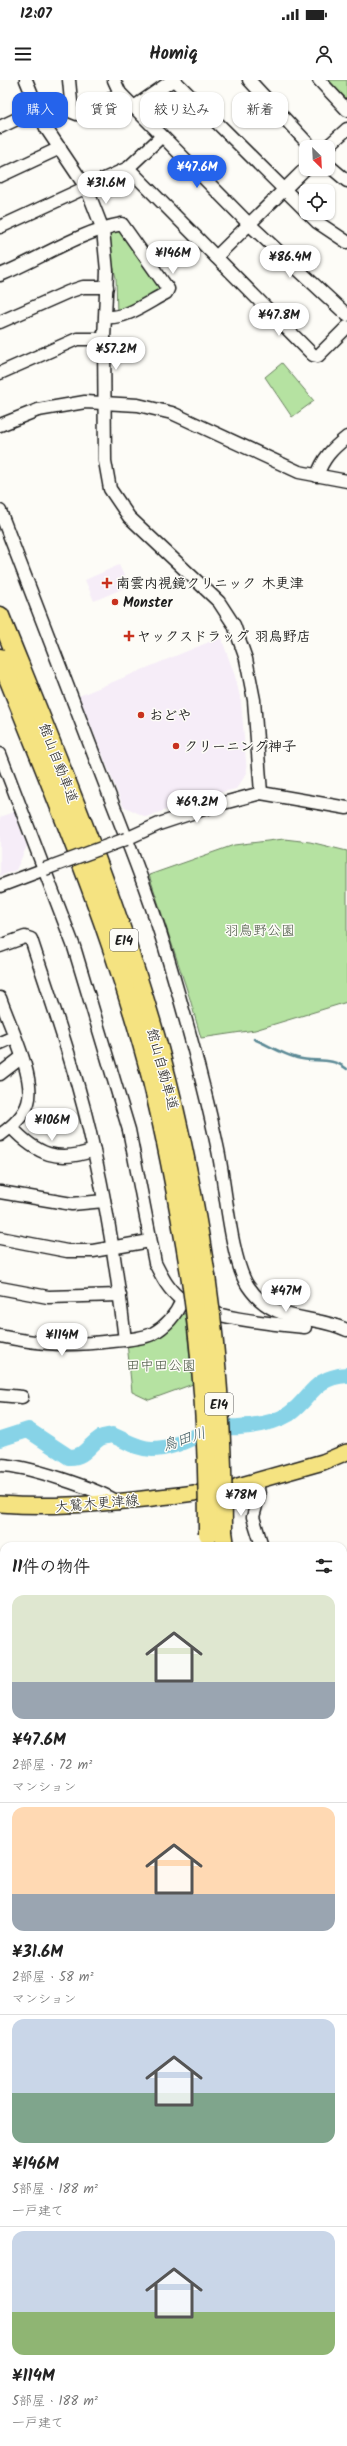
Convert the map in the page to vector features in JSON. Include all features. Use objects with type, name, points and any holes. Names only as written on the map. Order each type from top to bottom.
[{"type":"highway","name":"館山自動車道","points":[[0,616],[92,849],[150,1020],[183,1146],[199,1278]]},
{"type":"highway","name":"館山自動車道","points":[[0,658],[95,902],[136,1026],[151,1077],[216,1355],[223,1477],[217,1541]]},
{"type":"main road","points":[[238,1486],[323,1462],[347,1452]]},
{"type":"main road","name":"大鷲木更津線","points":[[0,1504],[42,1507],[119,1503],[194,1493]]},
{"type":"street","points":[[26,80],[31,92]]},
{"type":"street","points":[[70,80],[72,112],[76,114]]},
{"type":"street","points":[[114,80],[120,92]]},
{"type":"street","points":[[299,204],[173,80],[134,107],[249,224],[347,315]]},
{"type":"street","points":[[249,80],[305,140]]},
{"type":"street","points":[[319,80],[347,110]]},
{"type":"street","points":[[0,127],[12,121]]},
{"type":"street","points":[[46,128],[87,189],[103,230],[107,287],[104,339],[106,475],[117,502],[129,517],[219,602],[238,634],[246,658],[254,700],[261,793]]},
{"type":"street","points":[[334,140],[347,128]]},
{"type":"street","points":[[0,227],[87,189],[128,168],[162,136]]},
{"type":"street","points":[[0,176],[60,148]]},
{"type":"street","points":[[128,168],[313,355],[318,356],[347,327]]},
{"type":"street","points":[[335,171],[347,182]]},
{"type":"street","points":[[216,257],[299,175]]},
{"type":"street","points":[[314,220],[347,242]]},
{"type":"street","points":[[0,275],[24,265],[61,245],[122,224],[168,289],[166,293],[127,313],[114,318],[106,317]]},
{"type":"street","points":[[0,322],[68,292],[83,287],[107,287]]},
{"type":"street","points":[[0,373],[77,339],[104,339]]},
{"type":"street","points":[[0,425],[38,410],[85,402],[138,405],[172,413],[299,472],[347,481]]},
{"type":"street","points":[[316,476],[322,461],[330,451],[347,437]]},
{"type":"street","points":[[0,511],[126,839],[169,961],[195,1054],[218,1150],[237,1256],[246,1284],[259,1301],[270,1309],[294,1318],[324,1322],[347,1331]]},
{"type":"street","points":[[0,754],[74,947],[129,1130],[150,1241],[156,1263],[166,1283],[182,1300],[222,1314],[347,1331]]},
{"type":"street","points":[[0,886],[195,812],[261,793],[347,808]]},
{"type":"street","points":[[0,946],[25,936],[31,939],[66,1044],[94,1150],[104,1200],[120,1294],[125,1340]]},
{"type":"street","points":[[0,998],[22,1057],[30,1087],[28,1104],[11,1127],[0,1135]]},
{"type":"street","points":[[0,1043],[14,1037]]},
{"type":"street","points":[[0,1074],[22,1057]]},
{"type":"street","points":[[11,1127],[27,1144],[40,1151],[60,1157],[78,1156],[94,1150]]},
{"type":"street","points":[[0,1192],[72,1204],[104,1200]]},
{"type":"street","points":[[0,1238],[67,1251],[112,1248],[150,1241]]},
{"type":"street","points":[[0,1288],[48,1297],[120,1294]]},
{"type":"street","points":[[0,1336],[32,1343],[72,1346],[125,1340],[151,1334],[167,1324],[177,1312],[182,1300]]},
{"type":"street","points":[[0,1395],[22,1398]]},
{"type":"street","points":[[0,1465],[23,1468],[84,1487],[106,1495],[119,1503]]},
{"type":"street","points":[[257,1481],[259,1495],[253,1517],[261,1542]]},
{"type":"shaded area","name":"南雲内視鏡クリニック 木更津","points":[[119,565],[129,586],[94,601],[85,580]]},
{"type":"shaded area","name":"おどや","points":[[221,637],[235,676],[241,701],[247,773],[236,789],[208,795],[146,817],[123,806],[79,696]]},
{"type":"shaded area","points":[[14,812],[27,846],[16,870],[0,876],[0,817]]},
{"type":"green space","points":[[326,80],[347,80],[347,101]]},
{"type":"green space","points":[[121,226],[165,288],[117,314],[116,278],[105,231]]},
{"type":"green space","points":[[282,363],[314,401],[292,417],[265,377]]},
{"type":"green space","name":"羽鳥野公園","points":[[284,839],[310,842],[347,851],[347,1002],[255,1030],[201,1038],[190,999],[149,875],[234,845]]},
{"type":"green space","name":"田中田公園","points":[[185,1313],[193,1384],[149,1400],[132,1392],[127,1343],[177,1319]]},
{"type":"waterway","points":[[254,1039],[291,1056],[304,1059],[335,1062],[347,1069]]},
{"type":"waterway","name":"鳥田川","points":[[0,1439],[28,1430],[69,1457],[79,1455],[100,1438],[112,1435],[141,1448],[152,1449],[169,1447],[218,1428],[252,1426],[278,1419],[297,1408],[319,1384],[335,1377],[347,1375]]},
{"type":"place","name":"南雲内視鏡クリニック 木更津","points":[[107,583]]},
{"type":"place","name":"Monster","points":[[115,602]]},
{"type":"place","name":"ヤックスドラッグ 羽鳥野店","points":[[129,636]]},
{"type":"place","name":"おどや","points":[[141,715]]},
{"type":"place","name":"クリーニング神子","points":[[176,746]]}]
